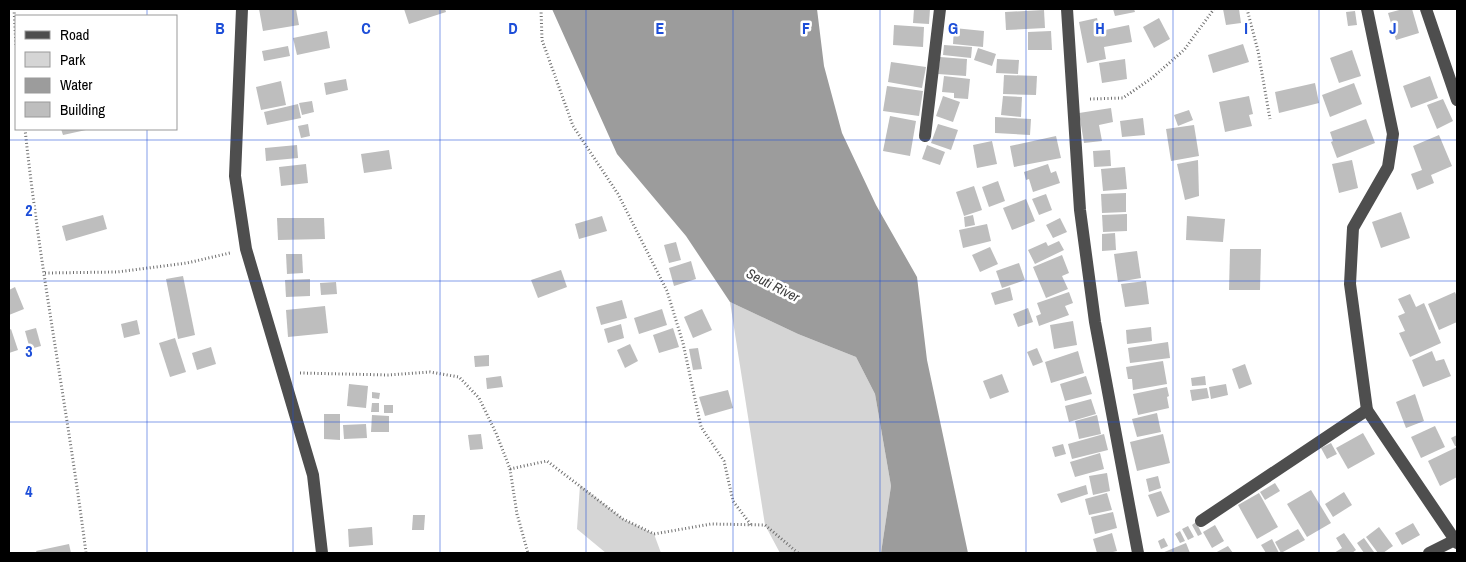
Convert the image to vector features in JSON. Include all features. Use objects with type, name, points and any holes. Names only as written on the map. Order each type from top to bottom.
[{"type":"street","points":[[242,9],[235,176],[246,249],[313,475],[322,553]]},
{"type":"street","points":[[925,136],[940,9]]},
{"type":"street","points":[[1067,9],[1080,210],[1095,322],[1138,553]]},
{"type":"street","points":[[1367,9],[1393,134],[1388,167],[1353,228],[1350,284],[1367,410],[1456,541],[1429,553]]},
{"type":"street","points":[[1426,9],[1457,100]]},
{"type":"street","points":[[1201,521],[1367,410]]},
{"type":"path","points":[[14,9],[15,28]]},
{"type":"path","points":[[541,9],[542,40],[573,126],[618,194],[667,290],[683,343],[701,427],[724,461],[733,500],[751,525]]},
{"type":"path","points":[[1072,100],[1123,98],[1152,78],[1184,50],[1214,9]]},
{"type":"path","points":[[1247,9],[1258,52],[1270,119]]},
{"type":"path","points":[[25,130],[30,180],[74,460],[86,553]]},
{"type":"path","points":[[45,272],[117,272],[187,264],[246,249]]},
{"type":"path","points":[[284,373],[388,375],[430,372],[459,377],[479,398],[496,433],[510,469],[517,514],[528,553]]},
{"type":"path","points":[[510,469],[547,461],[623,519],[654,534],[711,524],[765,525],[798,553]]},
{"type":"green space","points":[[730,302],[798,334],[856,357],[875,394],[891,486],[881,553],[780,553],[765,525]]},
{"type":"green space","points":[[580,485],[623,519],[654,534],[661,553],[606,553],[577,529]]},
{"type":"water","name":"Seuti River","points":[[552,9],[817,9],[824,66],[842,133],[876,205],[917,277],[927,360],[968,553],[881,553],[891,486],[875,394],[856,357],[798,334],[730,302],[686,236],[617,154]]},
{"type":"building","points":[[259,9],[296,9],[299,25],[263,31]]},
{"type":"building","points":[[404,9],[445,9],[446,12],[409,24]]},
{"type":"building","points":[[914,9],[930,9],[929,24],[913,23]]},
{"type":"building","points":[[1113,9],[1134,9],[1135,12],[1115,16]]},
{"type":"building","points":[[1223,9],[1239,9],[1241,23],[1226,25]]},
{"type":"building","points":[[1412,9],[1419,33],[1396,40],[1388,13]]},
{"type":"building","points":[[1044,10],[1045,28],[1006,30],[1005,12]]},
{"type":"building","points":[[1355,11],[1357,25],[1348,26],[1346,12]]},
{"type":"building","points":[[1097,18],[1100,31],[1129,25],[1132,42],[1104,47],[1106,59],[1087,63],[1079,22]]},
{"type":"building","points":[[1159,18],[1170,39],[1154,48],[1143,27]]},
{"type":"building","points":[[894,25],[924,27],[923,47],[893,45]]},
{"type":"building","points":[[954,28],[984,31],[983,47],[953,44]]},
{"type":"building","points":[[327,31],[330,48],[297,55],[293,38]]},
{"type":"building","points":[[1051,31],[1052,50],[1028,50],[1028,32]]},
{"type":"building","points":[[1243,44],[1249,62],[1213,73],[1208,55]]},
{"type":"building","points":[[944,45],[972,47],[971,58],[943,55]]},
{"type":"building","points":[[288,46],[290,56],[264,61],[262,51]]},
{"type":"building","points":[[978,48],[996,54],[992,66],[974,60]]},
{"type":"building","points":[[1352,50],[1361,76],[1339,83],[1330,58]]},
{"type":"building","points":[[940,57],[967,59],[966,76],[938,74]]},
{"type":"building","points":[[997,59],[1019,60],[1018,74],[996,73]]},
{"type":"building","points":[[1125,59],[1127,79],[1102,83],[1099,63]]},
{"type":"building","points":[[891,62],[926,67],[922,88],[888,82]]},
{"type":"building","points":[[1004,75],[1037,76],[1036,95],[1003,94]]},
{"type":"building","points":[[944,76],[970,79],[968,99],[954,98],[954,93],[942,92]]},
{"type":"building","points":[[1430,76],[1438,98],[1411,108],[1403,86]]},
{"type":"building","points":[[346,79],[348,90],[326,95],[324,83]]},
{"type":"building","points":[[281,81],[286,105],[261,110],[256,87]]},
{"type":"building","points":[[1315,83],[1319,103],[1279,113],[1275,92]]},
{"type":"building","points":[[1354,83],[1362,104],[1330,117],[1322,95]]},
{"type":"building","points":[[887,86],[923,91],[919,116],[883,111]]},
{"type":"building","points":[[943,96],[960,102],[953,122],[936,116]]},
{"type":"building","points":[[1003,96],[1022,97],[1021,117],[1001,115]]},
{"type":"building","points":[[1249,96],[1253,114],[1249,115],[1252,126],[1225,132],[1219,102]]},
{"type":"building","points":[[1443,99],[1453,121],[1437,129],[1427,105]]},
{"type":"building","points":[[312,101],[314,112],[302,115],[299,103]]},
{"type":"building","points":[[298,104],[301,118],[267,125],[264,112]]},
{"type":"building","points":[[1111,108],[1113,122],[1099,125],[1102,141],[1084,143],[1079,113]]},
{"type":"building","points":[[1189,110],[1193,120],[1178,126],[1174,115]]},
{"type":"building","points":[[890,116],[916,121],[910,156],[883,151]]},
{"type":"building","points":[[995,117],[1031,119],[1030,135],[995,133]]},
{"type":"building","points":[[1143,118],[1145,135],[1122,137],[1120,121]]},
{"type":"building","points":[[1366,119],[1375,143],[1337,158],[1331,142],[1333,141],[1330,132]]},
{"type":"building","points":[[308,124],[310,136],[301,138],[298,126]]},
{"type":"building","points":[[938,124],[958,130],[951,150],[931,143]]},
{"type":"building","points":[[1194,125],[1199,156],[1171,161],[1166,129]]},
{"type":"building","points":[[61,130],[86,130],[63,135]]},
{"type":"building","points":[[1439,135],[1452,166],[1431,175],[1434,183],[1417,190],[1411,174],[1422,170],[1413,146]]},
{"type":"building","points":[[1056,136],[1061,158],[1014,167],[1010,146]]},
{"type":"building","points":[[992,141],[997,164],[977,168],[973,145]]},
{"type":"building","points":[[297,145],[298,158],[266,161],[265,148]]},
{"type":"building","points":[[927,145],[945,152],[940,165],[922,159]]},
{"type":"building","points":[[389,150],[392,169],[364,173],[361,154]]},
{"type":"building","points":[[1110,150],[1111,166],[1094,167],[1093,151]]},
{"type":"building","points":[[1198,160],[1199,196],[1185,200],[1177,164]]},
{"type":"building","points":[[1352,160],[1358,188],[1339,193],[1332,164]]},
{"type":"building","points":[[306,164],[308,183],[281,186],[279,167]]},
{"type":"building","points":[[1048,164],[1051,173],[1056,171],[1060,183],[1033,192],[1029,179],[1026,180],[1024,172]]},
{"type":"building","points":[[1125,167],[1127,189],[1103,191],[1101,169]]},
{"type":"building","points":[[998,181],[1005,201],[989,207],[982,187]]},
{"type":"building","points":[[974,186],[982,210],[964,216],[956,192]]},
{"type":"building","points":[[1126,193],[1126,212],[1102,213],[1101,194]]},
{"type":"building","points":[[1046,194],[1052,210],[1039,215],[1032,199]]},
{"type":"building","points":[[1026,199],[1035,221],[1012,230],[1003,208]]},
{"type":"building","points":[[1401,212],[1410,238],[1381,248],[1372,222]]},
{"type":"building","points":[[1127,214],[1127,231],[1103,232],[1102,215]]},
{"type":"building","points":[[103,215],[107,229],[66,241],[62,226]]},
{"type":"building","points":[[973,215],[975,225],[965,227],[964,217]]},
{"type":"building","points":[[602,216],[607,231],[579,239],[575,224]]},
{"type":"building","points":[[1187,216],[1225,219],[1223,242],[1186,240]]},
{"type":"building","points":[[277,218],[324,218],[325,239],[278,240]]},
{"type":"building","points":[[1060,218],[1067,232],[1053,238],[1046,225]]},
{"type":"building","points":[[987,224],[991,241],[963,248],[959,230]]},
{"type":"building","points":[[1115,233],[1116,250],[1102,251],[1102,234]]},
{"type":"building","points":[[1059,241],[1064,250],[1035,264],[1028,250],[1046,242],[1048,246]]},
{"type":"building","points":[[676,242],[681,260],[669,263],[664,245]]},
{"type":"building","points":[[990,247],[998,264],[980,272],[972,255]]},
{"type":"building","points":[[1230,249],[1261,249],[1260,290],[1229,290]]},
{"type":"building","points":[[1137,251],[1141,278],[1118,282],[1114,254]]},
{"type":"building","points":[[286,254],[302,254],[303,273],[287,274]]},
{"type":"building","points":[[1062,255],[1069,273],[1062,276],[1068,289],[1046,298],[1033,267]]},
{"type":"building","points":[[691,261],[696,279],[674,286],[669,268]]},
{"type":"building","points":[[1019,263],[1025,280],[1002,288],[996,271]]},
{"type":"building","points":[[561,270],[567,287],[538,298],[531,280]]},
{"type":"building","points":[[183,276],[195,335],[178,339],[166,279]]},
{"type":"building","points":[[310,279],[310,296],[286,297],[285,280]]},
{"type":"building","points":[[1146,281],[1149,304],[1125,307],[1121,284]]},
{"type":"building","points":[[336,282],[337,294],[321,295],[320,283]]},
{"type":"building","points":[[15,287],[24,309],[9,315],[9,290]]},
{"type":"building","points":[[1010,287],[1013,300],[995,305],[991,293]]},
{"type":"building","points":[[1069,292],[1073,303],[1065,306],[1069,315],[1039,326],[1036,316],[1041,314],[1037,303]]},
{"type":"building","points":[[1455,292],[1457,297],[1457,322],[1439,330],[1428,304]]},
{"type":"building","points":[[1410,294],[1416,307],[1424,303],[1441,343],[1410,357],[1399,333],[1405,331],[1398,316],[1405,313],[1398,299]]},
{"type":"building","points":[[622,300],[627,318],[601,325],[596,307]]},
{"type":"building","points":[[325,306],[328,333],[288,337],[286,310]]},
{"type":"building","points":[[1028,308],[1033,322],[1018,327],[1013,314]]},
{"type":"building","points":[[662,309],[667,325],[639,334],[634,318]]},
{"type":"building","points":[[702,309],[712,330],[693,338],[684,317]]},
{"type":"building","points":[[137,320],[140,334],[124,338],[121,324]]},
{"type":"building","points":[[1073,321],[1077,345],[1054,349],[1050,325]]},
{"type":"building","points":[[621,324],[624,338],[608,343],[604,329]]},
{"type":"building","points":[[1151,327],[1152,341],[1127,344],[1126,330]]},
{"type":"building","points":[[36,328],[41,346],[30,349],[25,331]]},
{"type":"building","points":[[673,328],[679,347],[659,353],[653,335]]},
{"type":"building","points":[[11,329],[18,350],[9,353],[9,330]]},
{"type":"building","points":[[175,338],[186,372],[170,377],[159,343]]},
{"type":"building","points":[[1168,342],[1170,358],[1130,363],[1128,348]]},
{"type":"building","points":[[630,344],[638,361],[625,368],[617,350]]},
{"type":"building","points":[[211,347],[216,364],[197,370],[192,353]]},
{"type":"building","points":[[698,348],[702,369],[693,370],[689,349]]},
{"type":"building","points":[[1037,348],[1043,362],[1033,366],[1027,352]]},
{"type":"building","points":[[1078,351],[1084,373],[1051,383],[1045,362]]},
{"type":"building","points":[[1432,351],[1436,361],[1444,359],[1451,376],[1423,387],[1412,360]]},
{"type":"building","points":[[489,355],[489,366],[475,367],[474,356]]},
{"type":"building","points":[[1163,361],[1167,384],[1133,390],[1132,379],[1128,379],[1126,367]]},
{"type":"building","points":[[1245,364],[1252,384],[1239,389],[1232,369]]},
{"type":"building","points":[[1002,374],[1009,392],[990,399],[983,381]]},
{"type":"building","points":[[501,376],[503,387],[487,389],[486,378]]},
{"type":"building","points":[[1086,376],[1092,394],[1065,401],[1060,384]]},
{"type":"building","points":[[1205,376],[1206,385],[1192,386],[1191,378]]},
{"type":"building","points":[[349,384],[368,386],[366,408],[347,406]]},
{"type":"building","points":[[1226,384],[1228,395],[1211,399],[1209,387]]},
{"type":"building","points":[[1167,387],[1169,408],[1138,415],[1133,394]]},
{"type":"building","points":[[1207,388],[1209,398],[1192,401],[1190,390]]},
{"type":"building","points":[[728,390],[733,408],[705,416],[699,397]]},
{"type":"building","points":[[372,392],[380,393],[379,399],[372,398]]},
{"type":"building","points":[[1415,394],[1424,421],[1406,428],[1396,402]]},
{"type":"building","points":[[1091,399],[1096,414],[1069,422],[1065,406]]},
{"type":"building","points":[[372,403],[379,403],[379,412],[371,412]]},
{"type":"building","points":[[384,405],[393,405],[393,413],[384,413]]},
{"type":"building","points":[[1157,413],[1161,432],[1137,437],[1132,419]]},
{"type":"building","points":[[324,414],[340,414],[340,440],[324,439]]},
{"type":"building","points":[[372,415],[389,416],[389,432],[371,432]]},
{"type":"building","points":[[1097,415],[1101,434],[1079,439],[1075,421]]},
{"type":"building","points":[[366,424],[367,438],[344,439],[343,425]]},
{"type":"building","points":[[1435,426],[1445,447],[1421,458],[1411,437]]},
{"type":"building","points":[[1363,433],[1375,454],[1348,469],[1336,448]]},
{"type":"building","points":[[481,434],[483,449],[470,450],[468,435]]},
{"type":"building","points":[[1104,434],[1108,450],[1072,459],[1068,444]]},
{"type":"building","points":[[1163,434],[1170,463],[1137,471],[1130,442]]},
{"type":"building","points":[[1457,435],[1457,446],[1455,446],[1451,438]]},
{"type":"building","points":[[1331,443],[1337,454],[1327,459],[1321,448]]},
{"type":"building","points":[[1063,444],[1066,454],[1055,457],[1052,447]]},
{"type":"building","points":[[1457,447],[1457,477],[1440,486],[1428,461]]},
{"type":"building","points":[[1100,453],[1104,469],[1075,477],[1070,462]]},
{"type":"building","points":[[1107,473],[1110,491],[1093,495],[1089,476]]},
{"type":"building","points":[[1158,476],[1161,488],[1149,492],[1146,479]]},
{"type":"building","points":[[1275,483],[1280,491],[1265,500],[1260,492]]},
{"type":"building","points":[[1086,485],[1088,494],[1061,503],[1057,494]]},
{"type":"building","points":[[1311,490],[1331,523],[1307,537],[1287,504]]},
{"type":"building","points":[[1161,491],[1170,512],[1157,517],[1148,495]]},
{"type":"building","points":[[1344,492],[1352,505],[1333,517],[1325,504]]},
{"type":"building","points":[[1107,493],[1112,510],[1089,515],[1085,499]]},
{"type":"building","points":[[1259,493],[1278,527],[1257,539],[1238,505]]},
{"type":"building","points":[[1113,512],[1117,528],[1095,534],[1091,517]]},
{"type":"building","points":[[413,515],[425,515],[424,530],[412,530]]},
{"type":"building","points":[[1196,522],[1202,534],[1198,536],[1192,525]]},
{"type":"building","points":[[1413,523],[1420,535],[1402,545],[1395,533]]},
{"type":"building","points":[[1215,525],[1224,541],[1212,548],[1203,532]]},
{"type":"building","points":[[1188,526],[1194,537],[1188,540],[1182,529]]},
{"type":"building","points":[[372,527],[373,545],[349,547],[348,529]]},
{"type":"building","points":[[1379,527],[1393,546],[1383,553],[1378,553],[1366,537]]},
{"type":"building","points":[[1298,529],[1305,540],[1281,553],[1275,542]]},
{"type":"building","points":[[1180,531],[1185,541],[1180,543],[1175,534]]},
{"type":"building","points":[[1112,533],[1117,551],[1097,553],[1093,539]]},
{"type":"building","points":[[1344,533],[1356,550],[1352,553],[1334,553],[1342,548],[1336,538]]},
{"type":"building","points":[[1164,538],[1168,546],[1161,549],[1158,541]]},
{"type":"building","points":[[1364,538],[1374,552],[1364,553],[1357,543]]},
{"type":"building","points":[[1272,539],[1279,553],[1266,553],[1261,545]]},
{"type":"building","points":[[1186,543],[1190,553],[1162,553]]},
{"type":"building","points":[[69,544],[71,553],[37,553],[36,551]]},
{"type":"building","points":[[1228,546],[1233,553],[1215,553]]}]
